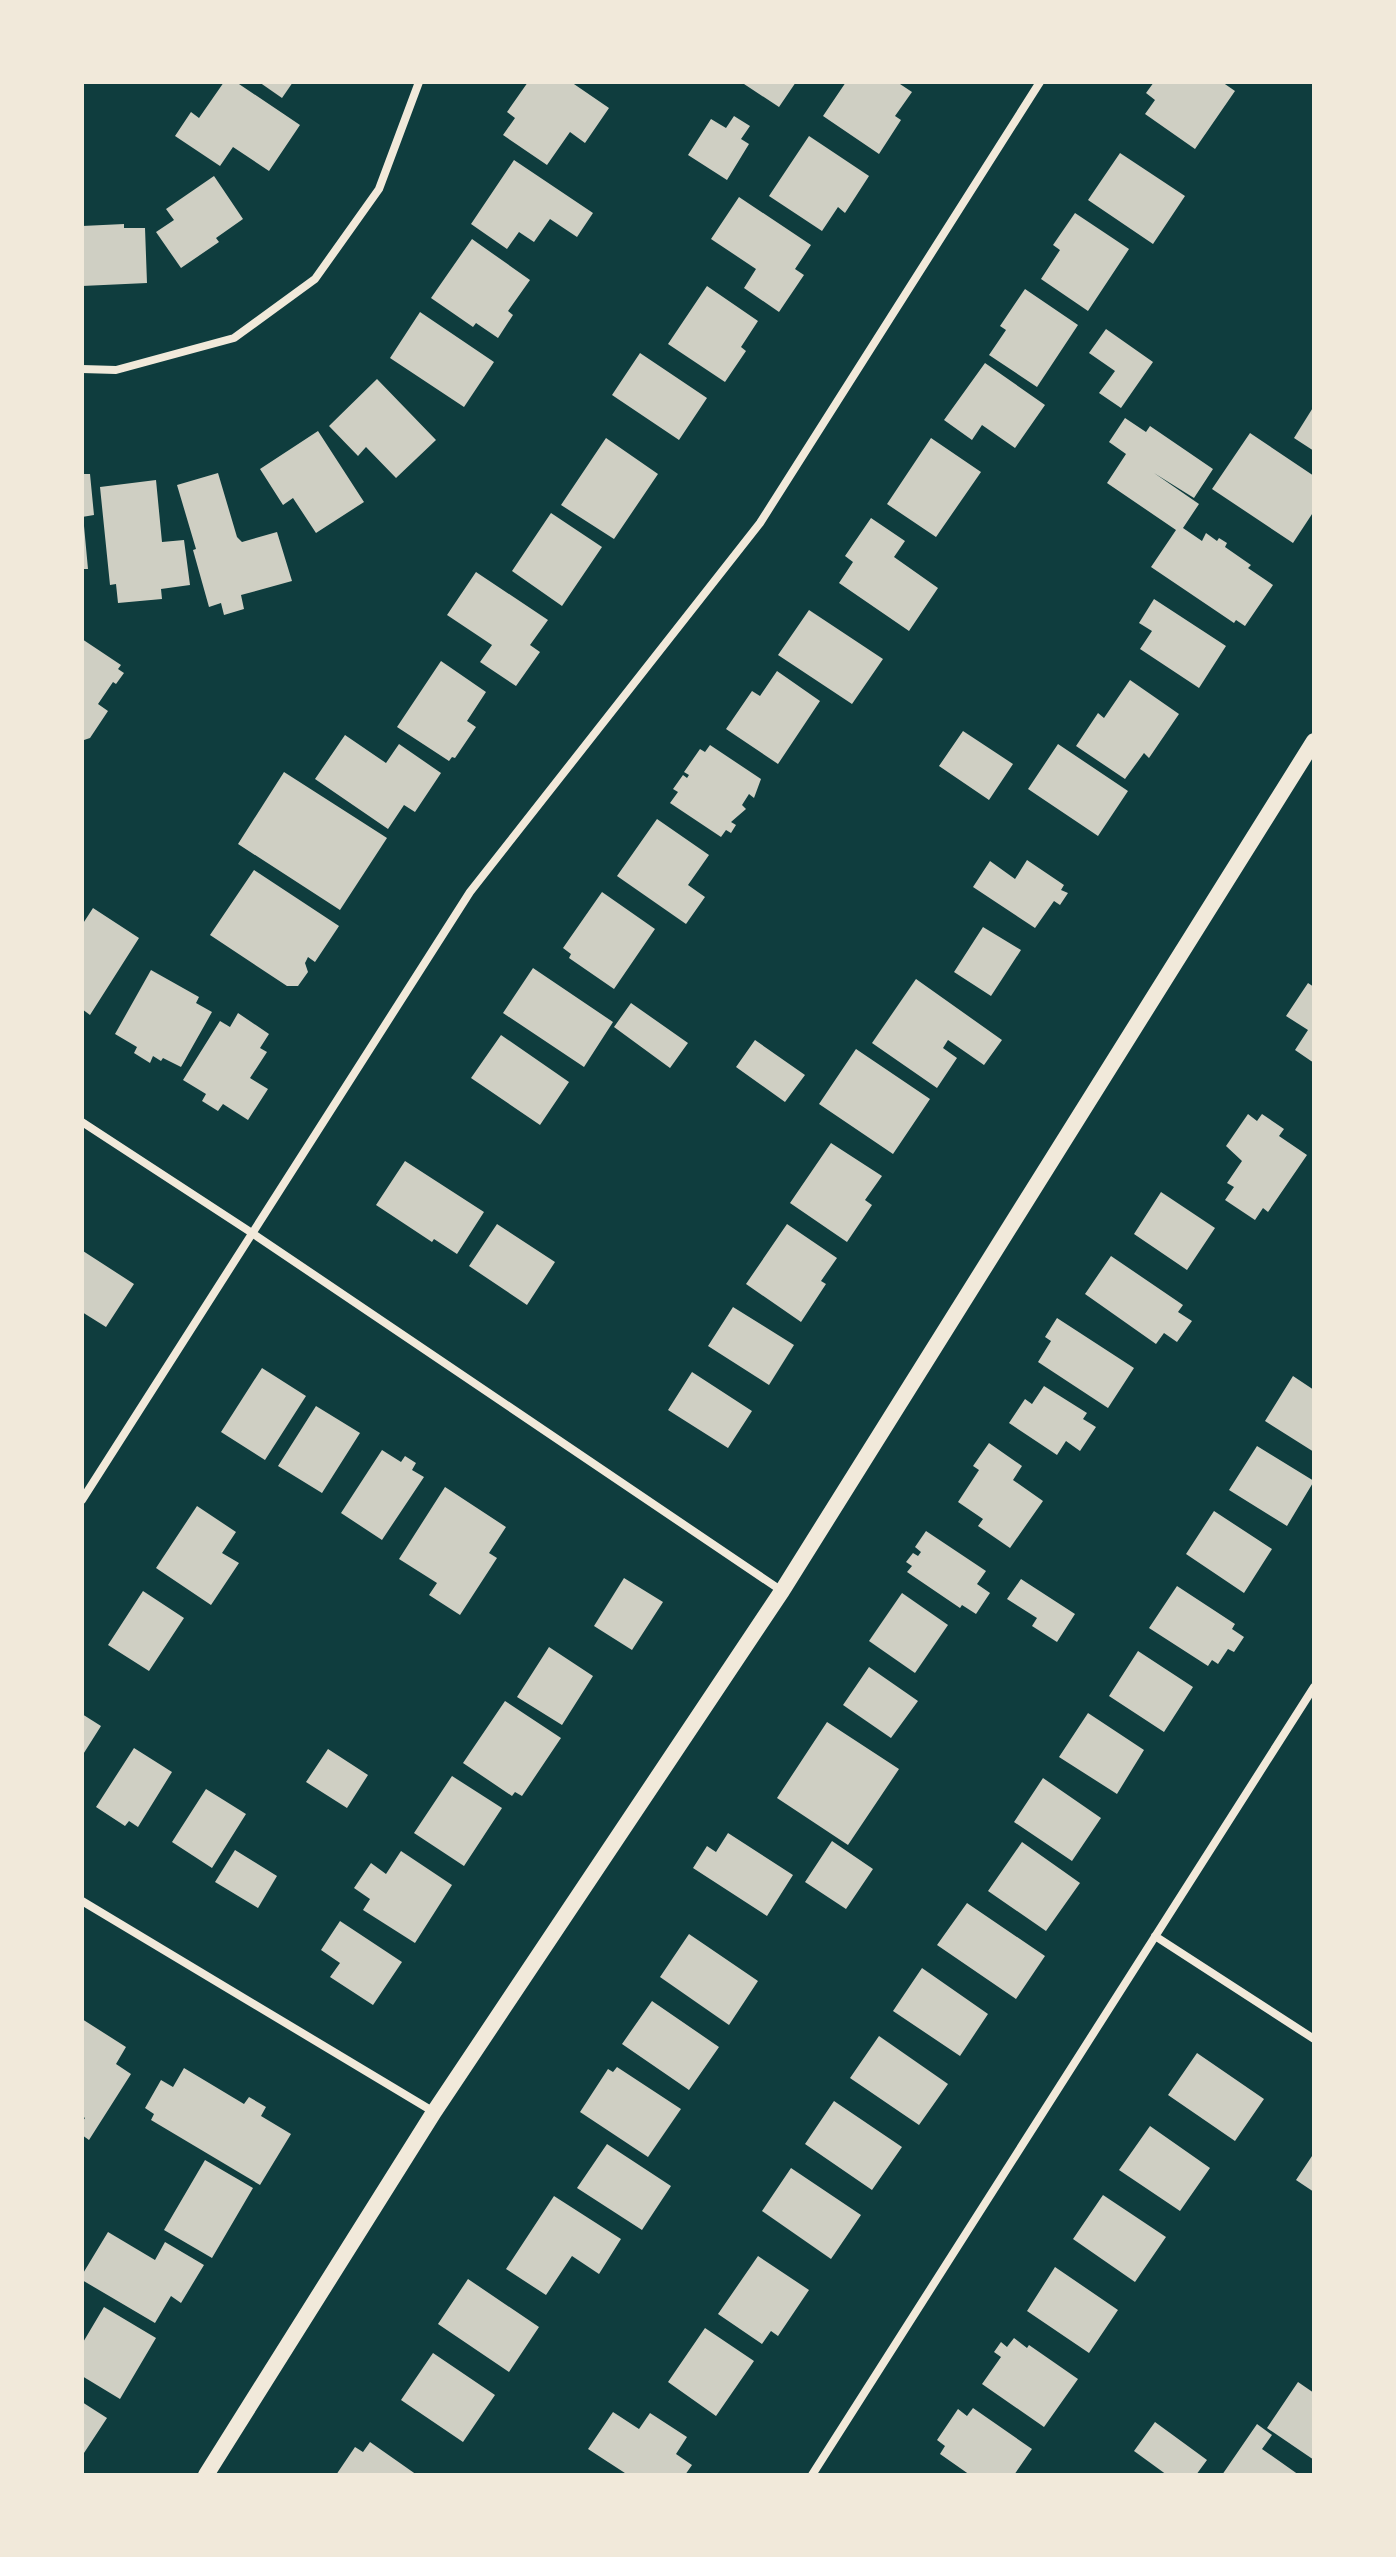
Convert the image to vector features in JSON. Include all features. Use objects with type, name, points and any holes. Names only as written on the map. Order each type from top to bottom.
[{"type":"main road","points":[[206,2475],[434,2112],[782,1591],[1314,741]]},
{"type":"street","points":[[82,369],[116,370],[234,338],[315,279],[379,189],[419,82]]},
{"type":"street","points":[[82,1500],[470,892],[760,523],[1040,82]]},
{"type":"street","points":[[82,1122],[252,1233],[782,1591]]},
{"type":"street","points":[[812,2475],[1314,1687]]},
{"type":"street","points":[[82,1901],[434,2112]]},
{"type":"street","points":[[1155,1936],[1314,2039]]},
{"type":"building","points":[[224,82],[236,82],[300,125],[269,171],[233,147],[220,166],[175,136],[191,112],[199,118]]},
{"type":"building","points":[[259,82],[293,82],[282,98]]},
{"type":"building","points":[[528,82],[571,82],[609,108],[585,143],[570,132],[547,165],[503,135],[515,118],[507,112]]},
{"type":"building","points":[[741,82],[796,82],[779,107]]},
{"type":"building","points":[[846,82],[897,82],[912,92],[895,116],[901,120],[879,154],[823,116]]},
{"type":"building","points":[[1154,82],[1222,82],[1235,91],[1195,149],[1145,114],[1155,100],[1146,93]]},
{"type":"building","points":[[734,116],[750,126],[741,139],[749,144],[727,180],[688,155],[711,119],[726,128]]},
{"type":"building","points":[[809,136],[869,176],[845,213],[838,207],[822,231],[769,196]]},
{"type":"building","points":[[1120,153],[1185,196],[1153,244],[1088,200]]},
{"type":"building","points":[[514,160],[593,213],[577,237],[550,219],[534,242],[519,232],[507,249],[471,224]]},
{"type":"building","points":[[214,176],[243,219],[216,238],[219,242],[181,268],[156,232],[174,220],[166,209]]},
{"type":"building","points":[[739,197],[811,245],[795,269],[804,275],[779,312],[744,288],[756,269],[711,239]]},
{"type":"building","points":[[1075,213],[1129,249],[1088,311],[1041,279],[1060,250],[1053,245]]},
{"type":"building","points":[[124,224],[124,228],[145,228],[147,283],[82,286],[82,226]]},
{"type":"building","points":[[472,239],[530,280],[508,311],[513,315],[498,338],[476,323],[473,327],[431,298]]},
{"type":"building","points":[[707,286],[758,321],[741,347],[746,351],[725,382],[668,344]]},
{"type":"building","points":[[1025,289],[1078,325],[1037,387],[989,355],[1006,330],[1000,326]]},
{"type":"building","points":[[420,312],[494,362],[464,407],[390,358]]},
{"type":"building","points":[[1106,329],[1153,362],[1121,408],[1099,393],[1115,371],[1089,353]]},
{"type":"building","points":[[640,353],[707,398],[679,440],[612,395]]},
{"type":"building","points":[[985,363],[1045,405],[1015,448],[982,425],[972,440],[944,420]]},
{"type":"building","points":[[377,379],[436,440],[396,478],[366,447],[358,456],[329,426]]},
{"type":"building","points":[[1314,406],[1314,451],[1294,438]]},
{"type":"building","points":[[1125,418],[1146,432],[1150,426],[1213,469],[1194,498],[1154,473],[1199,504],[1183,528],[1202,541],[1206,533],[1217,541],[1219,538],[1227,543],[1225,547],[1251,565],[1248,568],[1273,585],[1245,626],[1236,620],[1234,623],[1151,567],[1176,530],[1107,483],[1126,454],[1109,442]]},
{"type":"building","points":[[318,431],[364,502],[316,533],[293,498],[283,505],[260,469]]},
{"type":"building","points":[[1250,433],[1314,476],[1314,511],[1293,543],[1212,489]]},
{"type":"building","points":[[606,438],[658,474],[614,539],[561,505]]},
{"type":"building","points":[[931,438],[981,472],[936,537],[887,504]]},
{"type":"building","points":[[218,473],[237,537],[242,542],[277,532],[292,581],[241,595],[244,609],[224,615],[221,603],[209,607],[177,485]]},
{"type":"building","points":[[82,474],[90,474],[94,515],[82,517]]},
{"type":"building","points":[[156,480],[162,542],[184,540],[190,585],[161,589],[162,599],[118,603],[116,584],[110,585],[100,487]]},
{"type":"building","points":[[551,513],[602,547],[562,606],[512,571]]},
{"type":"building","points":[[871,518],[905,541],[894,557],[938,588],[909,631],[839,583],[853,562],[845,556]]},
{"type":"building","points":[[84,526],[88,569],[82,569]]},
{"type":"building","points":[[476,572],[548,620],[530,645],[540,652],[516,686],[480,662],[492,645],[447,615]]},
{"type":"building","points":[[1154,599],[1226,646],[1199,688],[1140,649],[1152,631],[1139,623]]},
{"type":"building","points":[[809,610],[883,659],[852,704],[778,655]]},
{"type":"building","points":[[82,639],[121,665],[118,669],[124,673],[116,684],[113,682],[98,704],[108,711],[90,738],[84,740],[82,739]]},
{"type":"building","points":[[441,661],[486,692],[467,721],[476,727],[455,758],[449,761],[397,727]]},
{"type":"building","points":[[777,671],[820,701],[778,764],[726,729],[752,691],[760,696]]},
{"type":"building","points":[[1130,680],[1179,714],[1149,758],[1144,753],[1125,779],[1076,746],[1098,713],[1104,718]]},
{"type":"building","points":[[963,731],[1013,764],[989,800],[939,766]]},
{"type":"building","points":[[345,735],[386,763],[399,744],[441,773],[415,812],[404,805],[388,829],[315,779]]},
{"type":"building","points":[[1058,744],[1128,791],[1098,836],[1028,789]]},
{"type":"building","points":[[710,745],[761,779],[754,798],[749,794],[742,805],[746,809],[731,822],[736,825],[731,833],[726,830],[721,837],[670,803],[678,792],[673,789],[683,775],[687,778],[689,775],[684,772],[700,749],[705,752]]},
{"type":"building","points":[[284,772],[387,838],[340,910],[238,844]]},
{"type":"building","points":[[657,819],[709,855],[688,885],[705,897],[686,924],[617,876]]},
{"type":"building","points":[[1027,860],[1064,885],[1061,890],[1068,893],[1060,905],[1054,901],[1035,928],[973,887],[990,861],[1015,879]]},
{"type":"building","points":[[254,870],[339,926],[315,962],[308,957],[305,963],[308,972],[298,986],[287,986],[210,935]]},
{"type":"building","points":[[602,892],[655,929],[614,989],[569,958],[571,954],[563,948]]},
{"type":"building","points":[[93,908],[139,938],[90,1015],[82,1009],[82,925]]},
{"type":"building","points":[[983,927],[1021,950],[991,996],[954,972]]},
{"type":"building","points":[[533,968],[613,1022],[584,1067],[503,1013]]},
{"type":"building","points":[[151,970],[199,997],[196,1003],[212,1012],[181,1067],[153,1056],[150,1063],[134,1053],[137,1047],[115,1034]]},
{"type":"building","points":[[916,979],[1002,1040],[984,1065],[948,1040],[943,1048],[957,1058],[937,1088],[872,1043]]},
{"type":"building","points":[[1308,983],[1314,987],[1314,1063],[1295,1050],[1308,1030],[1286,1016]]},
{"type":"building","points":[[631,1003],[688,1043],[670,1068],[614,1027]]},
{"type":"building","points":[[238,1013],[269,1034],[260,1048],[267,1052],[250,1078],[268,1089],[248,1120],[223,1104],[218,1111],[202,1101],[206,1094],[183,1080],[220,1021],[230,1027]]},
{"type":"building","points":[[501,1035],[569,1082],[540,1125],[471,1078]]},
{"type":"building","points":[[755,1040],[805,1075],[785,1102],[736,1067]]},
{"type":"building","points":[[856,1049],[930,1099],[893,1154],[819,1104]]},
{"type":"building","points":[[1248,1114],[1257,1121],[1262,1114],[1284,1129],[1279,1136],[1307,1155],[1268,1212],[1263,1208],[1255,1220],[1225,1200],[1234,1187],[1227,1183],[1242,1161],[1226,1146]]},
{"type":"building","points":[[831,1143],[882,1176],[865,1200],[872,1205],[847,1242],[790,1203]]},
{"type":"building","points":[[405,1161],[484,1212],[457,1254],[434,1239],[432,1242],[376,1205]]},
{"type":"building","points":[[1161,1192],[1215,1228],[1187,1270],[1134,1234]]},
{"type":"building","points":[[497,1224],[555,1262],[527,1305],[469,1266]]},
{"type":"building","points":[[787,1224],[837,1258],[821,1281],[826,1284],[801,1322],[746,1284]]},
{"type":"building","points":[[83,1251],[134,1284],[106,1327],[82,1312]]},
{"type":"building","points":[[1111,1256],[1183,1305],[1178,1312],[1192,1321],[1177,1342],[1164,1333],[1156,1344],[1085,1294]]},
{"type":"building","points":[[733,1307],[794,1345],[769,1385],[708,1346]]},
{"type":"building","points":[[1057,1318],[1134,1368],[1108,1408],[1038,1362],[1051,1341],[1045,1337]]},
{"type":"building","points":[[262,1368],[306,1396],[265,1460],[221,1432]]},
{"type":"building","points":[[692,1372],[752,1411],[728,1448],[668,1410]]},
{"type":"building","points":[[1293,1376],[1314,1390],[1314,1452],[1265,1421]]},
{"type":"building","points":[[1044,1386],[1087,1413],[1083,1419],[1096,1427],[1080,1451],[1066,1441],[1057,1455],[1009,1423],[1025,1399],[1032,1404]]},
{"type":"building","points":[[316,1406],[360,1433],[322,1493],[278,1466]]},
{"type":"building","points":[[989,1443],[1022,1466],[1013,1480],[1043,1501],[1010,1548],[978,1526],[983,1519],[958,1502],[979,1470],[973,1466]]},
{"type":"building","points":[[1257,1446],[1314,1481],[1287,1526],[1229,1490]]},
{"type":"building","points":[[382,1450],[401,1462],[405,1456],[416,1463],[412,1470],[424,1477],[382,1540],[341,1513]]},
{"type":"building","points":[[445,1487],[506,1527],[489,1553],[497,1558],[460,1615],[429,1595],[437,1583],[399,1559]]},
{"type":"building","points":[[197,1506],[236,1532],[222,1553],[239,1563],[211,1605],[156,1568]]},
{"type":"building","points":[[1214,1511],[1272,1549],[1244,1593],[1186,1554]]},
{"type":"building","points":[[926,1531],[986,1571],[977,1584],[990,1593],[976,1614],[962,1605],[960,1608],[907,1572],[912,1566],[906,1562],[913,1553],[918,1556],[921,1552],[915,1547]]},
{"type":"building","points":[[624,1578],[663,1602],[632,1650],[594,1626]]},
{"type":"building","points":[[1021,1579],[1075,1614],[1057,1642],[1032,1626],[1037,1618],[1007,1599]]},
{"type":"building","points":[[1177,1586],[1235,1624],[1232,1629],[1244,1637],[1234,1652],[1228,1649],[1218,1664],[1212,1660],[1208,1666],[1149,1628]]},
{"type":"building","points":[[143,1591],[184,1618],[149,1671],[108,1645]]},
{"type":"building","points":[[902,1593],[948,1625],[915,1673],[869,1641]]},
{"type":"building","points":[[549,1647],[593,1676],[562,1725],[517,1697]]},
{"type":"building","points":[[1138,1651],[1193,1687],[1164,1732],[1109,1696]]},
{"type":"building","points":[[869,1667],[918,1701],[891,1738],[843,1705]]},
{"type":"building","points":[[505,1701],[561,1738],[522,1796],[515,1792],[512,1796],[463,1763]]},
{"type":"building","points":[[1088,1713],[1144,1750],[1117,1794],[1059,1757]]},
{"type":"building","points":[[82,1714],[101,1726],[82,1756]]},
{"type":"building","points":[[827,1722],[899,1769],[848,1845],[777,1798]]},
{"type":"building","points":[[134,1748],[172,1772],[138,1827],[129,1821],[125,1826],[96,1807]]},
{"type":"building","points":[[328,1749],[368,1775],[347,1808],[306,1782]]},
{"type":"building","points":[[452,1776],[502,1808],[464,1866],[414,1833]]},
{"type":"building","points":[[1043,1778],[1101,1818],[1072,1861],[1014,1822]]},
{"type":"building","points":[[206,1789],[246,1814],[212,1868],[172,1842]]},
{"type":"building","points":[[728,1833],[793,1875],[767,1916],[693,1868],[707,1846],[716,1852]]},
{"type":"building","points":[[832,1841],[873,1869],[846,1909],[805,1882]]},
{"type":"building","points":[[1022,1842],[1080,1883],[1046,1931],[988,1891]]},
{"type":"building","points":[[235,1850],[277,1876],[258,1908],[215,1882]]},
{"type":"building","points":[[401,1851],[452,1885],[415,1943],[363,1910],[370,1899],[354,1888],[371,1863],[386,1874]]},
{"type":"building","points":[[967,1903],[1045,1956],[1016,1999],[937,1945]]},
{"type":"building","points":[[340,1921],[402,1962],[373,2005],[330,1977],[340,1963],[321,1950]]},
{"type":"building","points":[[689,1934],[758,1981],[729,2025],[660,1977]]},
{"type":"building","points":[[922,1968],[988,2014],[960,2056],[893,2011]]},
{"type":"building","points":[[652,2001],[719,2047],[689,2090],[622,2044]]},
{"type":"building","points":[[82,2019],[126,2047],[116,2064],[131,2074],[89,2140],[82,2135],[85,2118],[82,2116]]},
{"type":"building","points":[[879,2036],[948,2084],[919,2125],[850,2078]]},
{"type":"building","points":[[1197,2053],[1264,2099],[1235,2141],[1168,2095]]},
{"type":"building","points":[[617,2067],[681,2109],[648,2157],[580,2112],[608,2069],[613,2072]]},
{"type":"building","points":[[184,2068],[244,2104],[249,2097],[266,2107],[261,2116],[291,2134],[260,2185],[151,2120],[154,2114],[145,2108],[161,2080],[173,2087]]},
{"type":"building","points":[[834,2101],[902,2147],[872,2190],[805,2144]]},
{"type":"building","points":[[1150,2126],[1210,2168],[1180,2211],[1119,2170]]},
{"type":"building","points":[[607,2144],[671,2186],[642,2230],[577,2188]]},
{"type":"building","points":[[1314,2153],[1314,2192],[1296,2180]]},
{"type":"building","points":[[205,2160],[253,2188],[212,2258],[164,2230]]},
{"type":"building","points":[[791,2168],[861,2215],[831,2259],[762,2211]]},
{"type":"building","points":[[1103,2195],[1166,2237],[1135,2282],[1073,2239]]},
{"type":"building","points":[[554,2196],[621,2239],[599,2274],[572,2256],[546,2295],[506,2269]]},
{"type":"building","points":[[108,2232],[155,2260],[165,2242],[204,2265],[181,2303],[171,2296],[155,2323],[82,2280]]},
{"type":"building","points":[[758,2256],[809,2290],[778,2336],[771,2331],[762,2344],[718,2314]]},
{"type":"building","points":[[1055,2267],[1118,2310],[1089,2353],[1027,2311]]},
{"type":"building","points":[[468,2279],[539,2327],[509,2372],[438,2324]]},
{"type":"building","points":[[104,2307],[156,2338],[120,2399],[82,2376],[82,2344]]},
{"type":"building","points":[[705,2328],[754,2361],[716,2416],[668,2382]]},
{"type":"building","points":[[1014,2338],[1078,2379],[1044,2427],[982,2384],[1001,2357],[994,2352],[1001,2342],[1007,2347]]},
{"type":"building","points":[[433,2353],[495,2395],[463,2442],[401,2400]]},
{"type":"building","points":[[1298,2382],[1314,2393],[1314,2460],[1267,2428]]},
{"type":"building","points":[[82,2402],[107,2418],[82,2456]]},
{"type":"building","points":[[973,2408],[1032,2449],[1014,2475],[970,2475],[940,2454],[945,2446],[937,2440],[958,2409],[967,2416]]},
{"type":"building","points":[[613,2412],[639,2429],[650,2413],[687,2437],[676,2454],[692,2465],[685,2475],[628,2475],[588,2449]]},
{"type":"building","points":[[1155,2422],[1207,2460],[1196,2475],[1167,2475],[1134,2451]]},
{"type":"building","points":[[1257,2424],[1272,2435],[1262,2449],[1299,2475],[1222,2475]]},
{"type":"building","points":[[370,2442],[417,2475],[336,2475],[355,2447],[363,2452]]}]
